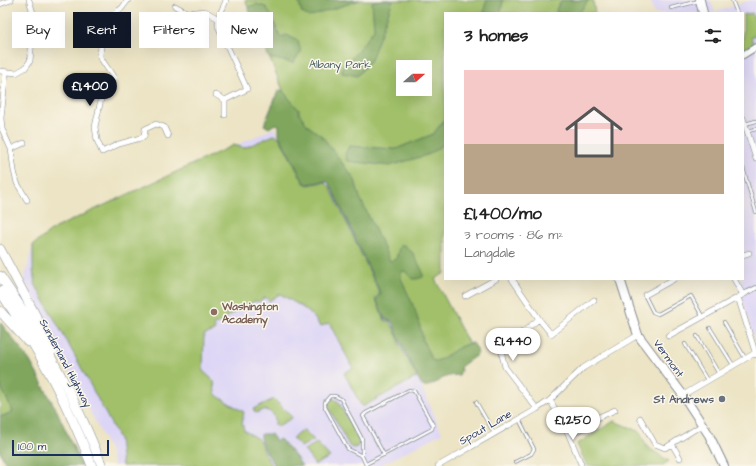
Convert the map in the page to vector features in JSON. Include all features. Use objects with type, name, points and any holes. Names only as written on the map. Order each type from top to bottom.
[{"type":"highway","points":[[0,249],[57,355],[74,401]]},
{"type":"highway","name":"Sunderland Highway","points":[[0,276],[21,306],[50,354],[74,401],[102,466]]},
{"type":"highway","name":"Sunderland Highway","points":[[0,291],[44,361],[76,428],[92,466]]},
{"type":"highway","points":[[0,311],[44,361]]},
{"type":"main road","points":[[700,0],[703,12]]},
{"type":"main road","name":"Vermont","points":[[620,280],[638,335],[683,395],[709,435],[724,466]]},
{"type":"street","points":[[0,4],[11,0]]},
{"type":"street","points":[[0,71],[16,73],[24,68],[30,61],[34,16],[29,0]]},
{"type":"street","points":[[128,0],[122,8],[108,18],[102,32],[100,56],[114,78],[103,90],[95,127],[97,140],[102,152],[119,144],[144,137],[145,129],[156,124],[164,128],[168,136]]},
{"type":"street","points":[[221,12],[226,0]]},
{"type":"street","points":[[175,6],[186,12]]},
{"type":"street","points":[[194,12],[205,10],[208,12]]},
{"type":"street","points":[[209,13],[217,18]]},
{"type":"street","points":[[744,54],[756,47]]},
{"type":"street","points":[[225,100],[247,89],[228,48]]},
{"type":"street","points":[[6,72],[1,118],[2,129],[11,149],[17,183],[27,200]]},
{"type":"street","points":[[216,95],[225,100]]},
{"type":"street","points":[[225,100],[225,115]]},
{"type":"street","points":[[744,121],[756,159]]},
{"type":"street","points":[[11,149],[24,143]]},
{"type":"street","points":[[744,256],[749,253]]},
{"type":"street","points":[[465,296],[494,280]]},
{"type":"street","points":[[513,280],[551,334],[594,300]]},
{"type":"street","points":[[645,295],[672,280]]},
{"type":"street","points":[[683,395],[756,354],[742,295],[734,280]]},
{"type":"street","points":[[668,336],[756,288]]},
{"type":"street","points":[[537,409],[505,367],[502,356],[504,349],[508,344],[539,319]]},
{"type":"street","name":"Spout Lane","points":[[438,466],[537,409],[550,400],[583,368],[638,335]]},
{"type":"street","points":[[550,400],[568,433],[582,464]]},
{"type":"street","points":[[568,433],[576,432],[615,410]]},
{"type":"street","points":[[640,418],[655,444],[665,448],[702,425]]},
{"type":"street","points":[[672,444],[680,458]]},
{"type":"lane","points":[[671,8],[700,0]]},
{"type":"lane","points":[[732,0],[737,12]]},
{"type":"lane","points":[[744,121],[756,121]]},
{"type":"lane","points":[[748,132],[756,129]]},
{"type":"lane","points":[[744,171],[756,212]]},
{"type":"lane","points":[[645,295],[653,312],[658,314],[691,296],[703,317]]},
{"type":"lane","points":[[724,322],[746,359]]},
{"type":"lane","points":[[710,328],[733,366]]},
{"type":"lane","points":[[697,336],[719,374]]},
{"type":"lane","points":[[685,344],[707,381]]},
{"type":"lane","points":[[362,456],[348,449],[329,414],[325,404],[326,400],[330,396],[335,396],[339,398],[344,406],[362,440],[362,456],[366,465],[432,429],[433,425],[414,391],[409,390],[363,416],[384,455]]},
{"type":"lane","points":[[476,402],[495,433]]},
{"type":"lane","points":[[515,462],[531,454],[534,449],[519,419]]},
{"type":"shaded area","points":[[650,0],[710,0],[715,12],[654,12]]},
{"type":"shaded area","points":[[751,0],[756,0],[756,345],[740,291],[734,280],[744,280],[744,12],[715,12]]},
{"type":"shaded area","name":"Washington Academy","points":[[274,128],[305,184],[329,178],[442,433],[379,466],[114,466],[108,447],[24,280],[33,245],[55,228]]},
{"type":"green space","name":"Albany Park","points":[[245,0],[593,0],[595,12],[444,12],[444,274],[435,279],[475,356],[427,377],[326,158],[290,107],[265,48],[273,48],[273,12],[250,12]]},
{"type":"green space","points":[[298,0],[360,0],[309,17],[302,13]]},
{"type":"green space","points":[[393,0],[371,60],[357,76],[342,73],[342,66],[348,63],[374,29],[372,2]]},
{"type":"green space","points":[[487,0],[503,0],[501,12],[484,12]]},
{"type":"green space","points":[[562,0],[589,0],[580,12],[557,12],[556,9]]},
{"type":"green space","points":[[257,4],[266,7],[269,12],[250,12],[248,7]]},
{"type":"green space","points":[[752,13],[756,24],[756,35],[751,37],[754,44],[744,49],[744,15]]},
{"type":"green space","points":[[273,20],[280,37],[287,35],[298,41],[301,52],[293,63],[269,58],[265,48],[273,48]]},
{"type":"green space","points":[[282,90],[299,110],[299,113],[308,126],[322,136],[355,180],[360,198],[390,261],[396,259],[400,245],[404,245],[412,252],[423,272],[423,277],[417,279],[412,278],[405,271],[401,272],[401,278],[415,310],[423,341],[432,360],[436,361],[441,359],[463,345],[473,343],[477,349],[478,354],[460,367],[461,371],[459,375],[449,376],[429,386],[422,386],[392,321],[385,319],[376,299],[381,294],[329,183],[325,181],[308,184],[304,182],[279,135],[279,125],[275,124],[269,128],[264,125],[278,91]]},
{"type":"green space","points":[[444,120],[444,144],[430,154],[390,166],[347,161],[345,154],[349,146],[396,149],[433,134]]},
{"type":"green space","name":"Washington Academy","points":[[274,135],[279,137],[304,183],[308,185],[325,182],[330,187],[380,294],[375,298],[385,321],[390,321],[399,343],[417,377],[362,407],[344,373],[353,368],[329,323],[320,327],[313,316],[280,294],[269,301],[265,297],[259,302],[255,301],[223,319],[224,321],[214,325],[214,331],[204,335],[203,371],[214,381],[215,393],[219,397],[244,412],[242,422],[244,430],[259,440],[271,466],[122,466],[119,439],[35,284],[33,270],[33,245],[55,228],[234,145],[244,148]]},
{"type":"green space","points":[[0,322],[30,361],[57,411],[82,466],[7,466],[0,452],[0,417],[13,412],[0,385]]},
{"type":"green space","points":[[0,385],[13,412],[0,417]]},
{"type":"green space","points":[[332,398],[338,401],[359,441],[357,447],[353,448],[349,446],[328,406],[329,401]]},
{"type":"green space","points":[[274,399],[292,417],[278,426],[275,425],[275,419],[271,413],[264,410],[256,413],[253,409]]},
{"type":"green space","points":[[614,421],[640,432],[647,447],[669,461],[661,466],[587,466],[577,444]]},
{"type":"green space","points":[[304,430],[314,440],[301,447],[292,438]]},
{"type":"green space","points":[[261,434],[271,434],[276,441],[280,439],[302,466],[274,466],[261,442]]},
{"type":"green space","points":[[317,443],[330,457],[315,465],[304,450]]},
{"type":"place","name":"Washington Academy","points":[[214,312]]},
{"type":"place","name":"St Andrews","points":[[722,399]]}]
